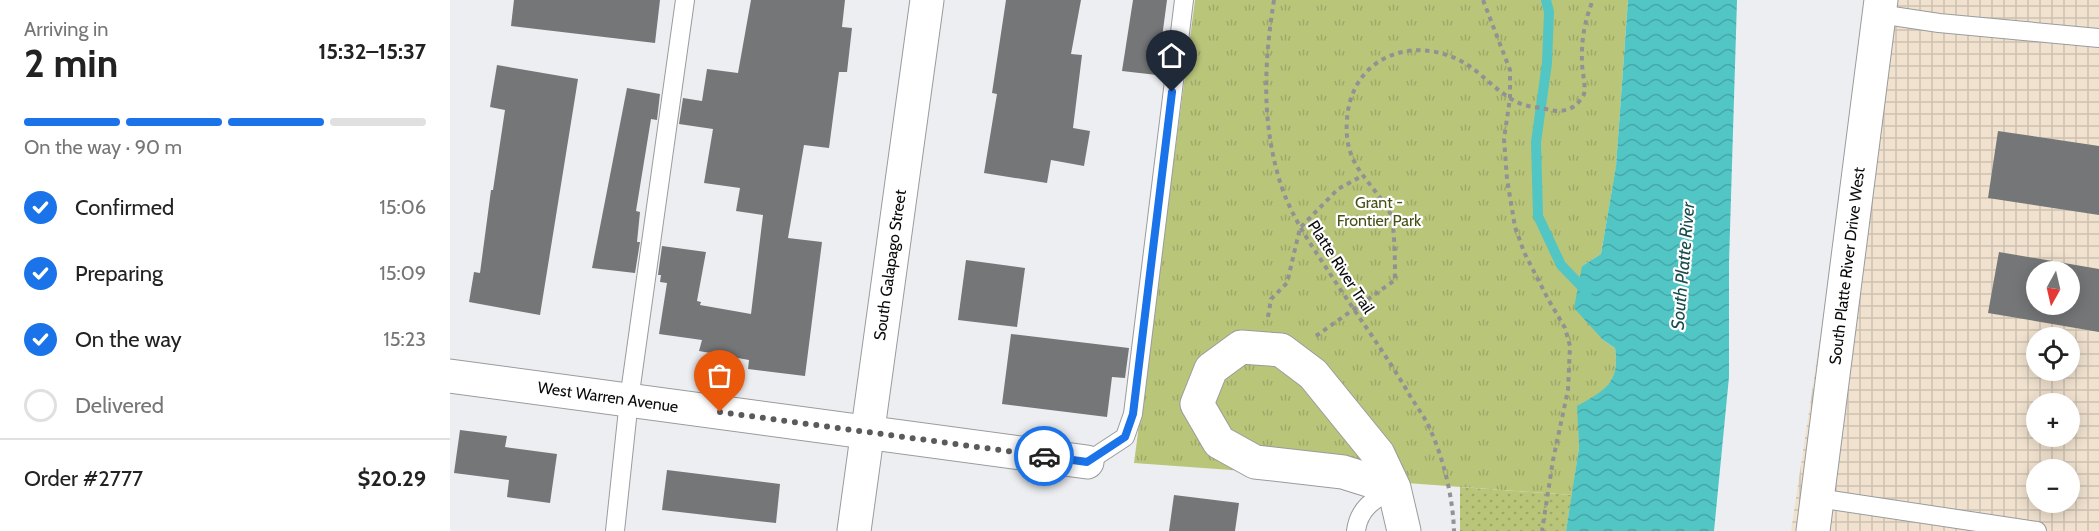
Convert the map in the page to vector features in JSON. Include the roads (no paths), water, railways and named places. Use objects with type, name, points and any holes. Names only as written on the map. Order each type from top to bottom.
[{"type":"street","name":"South Galapago Street","points":[[854,531],[927,0]]},
{"type":"street","name":"South Platte River Drive West","points":[[1813,531],[1880,7]]},
{"type":"street","points":[[1394,488],[1344,472],[1255,462],[1219,442],[1197,404],[1211,369],[1241,347],[1281,350],[1313,374],[1377,454],[1394,488],[1404,531]]},
{"type":"street","name":"West Warren Avenue","points":[[450,376],[1087,462]]},
{"type":"lane","points":[[615,531],[629,400],[685,0]]},
{"type":"lane","points":[[1087,462],[1125,437],[1133,414],[1184,0]]},
{"type":"lane","points":[[1880,7],[1939,23],[2099,38]]},
{"type":"lane","points":[[1356,531],[1368,503],[1394,488]]},
{"type":"lane","points":[[1817,498],[2037,531]]},
{"type":"water","name":"South Platte River","points":[[1628,0],[1737,0],[1729,263],[1729,377],[1714,531],[1566,531],[1579,448],[1577,406],[1603,390],[1613,378],[1615,370],[1615,348],[1603,340],[1574,308],[1582,266],[1601,254],[1616,166]]},
{"type":"waterway","points":[[1546,0],[1549,12],[1547,63],[1536,142],[1538,216],[1561,265],[1587,292]]},
{"type":"park label","name":"Grant - Frontier Park","points":[[1379,211]]}]
